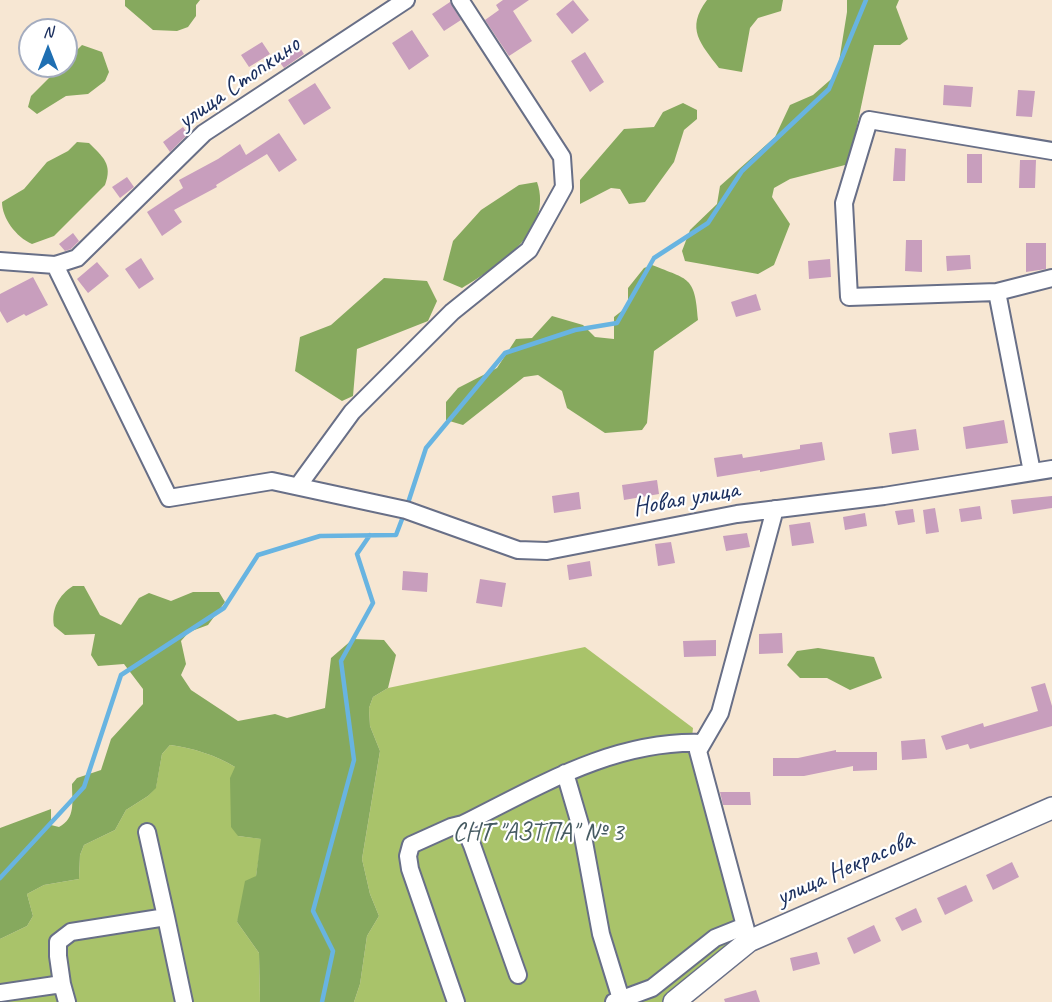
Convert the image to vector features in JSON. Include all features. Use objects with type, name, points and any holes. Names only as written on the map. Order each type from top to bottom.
[{"type":"main road","name":"улица Некрасова","points":[[674,1002],[747,933],[1052,808]]},
{"type":"street","name":"улица Стопкино","points":[[55,265],[77,258],[204,133],[406,0]]},
{"type":"street","points":[[298,486],[352,412],[452,312],[528,250],[564,187],[562,157],[460,0]]},
{"type":"street","points":[[1052,151],[869,120],[844,203],[849,297],[997,292],[1052,278]]},
{"type":"street","points":[[0,261],[55,265]]},
{"type":"street","name":"Новая улица","points":[[55,265],[170,498],[272,481],[406,510],[518,550],[547,551],[737,514],[884,496],[1052,468]]},
{"type":"street","points":[[997,292],[1032,472]]},
{"type":"street","points":[[565,773],[582,831],[601,934],[617,1000],[652,988],[715,938],[747,933],[698,751],[720,713],[775,509]]},
{"type":"street","points":[[456,1002],[410,869],[408,856],[411,844],[451,826],[463,824],[565,773],[613,755],[651,746],[681,742],[702,743]]},
{"type":"street","points":[[463,824],[518,975]]},
{"type":"street","points":[[147,832],[184,1002]]},
{"type":"street","points":[[67,1002],[62,984],[58,942],[71,932],[166,917]]},
{"type":"street","points":[[0,993],[62,984]]},
{"type":"green space","points":[[125,0],[200,0],[196,5],[196,16],[188,27],[177,31],[153,30],[125,6]]},
{"type":"green space","points":[[707,0],[783,0],[781,11],[758,18],[750,28],[742,72],[719,68],[701,44],[696,28],[697,19]]},
{"type":"green space","points":[[847,0],[899,0],[896,7],[908,39],[900,45],[874,45],[849,164],[790,179],[774,188],[772,197],[790,224],[774,265],[758,274],[685,261],[682,251],[690,230],[717,204],[720,186],[775,137],[790,105],[813,95],[837,74]]},
{"type":"green space","points":[[82,45],[102,52],[109,72],[105,81],[88,94],[66,96],[37,114],[28,107],[31,96],[49,78],[78,78],[78,49]]},
{"type":"green space","points":[[683,103],[697,110],[697,119],[684,130],[674,162],[645,202],[629,204],[620,189],[611,188],[580,204],[580,180],[624,129],[654,127],[663,112]]},
{"type":"green space","points":[[77,142],[89,143],[105,161],[108,172],[105,185],[54,236],[32,244],[21,237],[11,226],[4,214],[2,202],[24,189],[47,162],[68,151]]},
{"type":"green space","points":[[537,182],[540,200],[537,216],[530,232],[519,246],[506,258],[462,288],[443,280],[453,241],[481,210],[519,185]]},
{"type":"green space","points":[[652,265],[682,277],[688,282],[695,295],[698,320],[654,351],[647,423],[642,430],[605,433],[567,408],[562,391],[538,375],[524,377],[463,425],[446,420],[446,402],[458,388],[497,368],[516,339],[532,338],[552,316],[583,325],[595,337],[614,339],[614,317],[628,306],[628,288],[644,268]]},
{"type":"green space","points":[[384,278],[427,281],[437,301],[428,321],[357,349],[353,396],[342,401],[295,371],[300,337],[331,325]]},
{"type":"green space","points":[[73,586],[84,586],[100,615],[121,625],[139,598],[149,593],[171,601],[193,592],[219,592],[225,602],[208,625],[189,632],[181,641],[186,664],[181,675],[191,690],[238,721],[275,714],[287,718],[325,708],[331,658],[353,639],[384,640],[396,655],[388,688],[373,697],[369,708],[370,726],[380,751],[362,859],[370,894],[379,916],[367,936],[360,984],[354,1002],[260,1002],[259,953],[237,922],[245,881],[256,876],[261,839],[238,836],[231,827],[230,778],[235,767],[212,756],[178,746],[170,745],[162,754],[156,788],[126,810],[115,830],[84,845],[80,855],[79,879],[44,885],[27,894],[33,916],[27,926],[0,939],[0,828],[51,809],[51,825],[59,827],[64,823],[71,814],[72,784],[77,778],[101,770],[111,739],[143,704],[143,689],[124,664],[98,666],[91,655],[95,634],[65,635],[54,626],[57,603]]},
{"type":"green space","name":"СНТ \"АЗТПА\" № 3","points":[[585,647],[693,728],[691,748],[743,936],[664,1002],[354,1002],[360,984],[367,936],[379,916],[370,894],[362,859],[380,751],[370,726],[369,708],[373,697],[388,688]]},
{"type":"green space","points":[[818,648],[874,657],[882,678],[850,690],[827,678],[800,678],[787,665],[797,651]]},
{"type":"green space","points":[[170,745],[204,753],[235,767],[238,836],[262,839],[256,876],[237,922],[259,953],[260,1002],[0,1002],[0,939],[27,926],[33,916],[27,894],[44,885],[79,879],[80,855],[84,845],[115,830],[126,810],[148,796],[156,787],[162,754]]},
{"type":"building","points":[[503,0],[529,0],[513,11],[532,41],[509,56],[485,20],[499,10],[496,5]]},
{"type":"building","points":[[573,0],[589,20],[572,34],[556,14]]},
{"type":"building","points":[[450,2],[461,20],[444,31],[432,14]]},
{"type":"building","points":[[412,30],[429,56],[409,70],[392,43]]},
{"type":"building","points":[[262,42],[270,54],[249,67],[241,55]]},
{"type":"building","points":[[298,45],[304,54],[284,68],[278,60]]},
{"type":"building","points":[[585,52],[604,82],[590,92],[571,61]]},
{"type":"building","points":[[315,83],[331,108],[304,125],[288,100]]},
{"type":"building","points":[[944,85],[973,87],[971,107],[943,105]]},
{"type":"building","points":[[1018,90],[1035,91],[1032,117],[1016,116]]},
{"type":"building","points":[[183,127],[188,134],[170,152],[163,142]]},
{"type":"building","points":[[279,133],[297,160],[279,172],[267,154],[216,185],[217,187],[174,210],[182,222],[162,236],[147,212],[183,188],[179,180],[240,144],[246,155]]},
{"type":"building","points":[[895,148],[906,149],[905,181],[893,181]]},
{"type":"building","points":[[967,154],[982,154],[982,183],[967,183]]},
{"type":"building","points":[[1020,160],[1036,160],[1035,188],[1019,188]]},
{"type":"building","points":[[127,177],[134,187],[120,198],[112,187]]},
{"type":"building","points":[[73,233],[79,241],[71,249],[65,251],[59,244]]},
{"type":"building","points":[[906,240],[922,240],[922,272],[905,271]]},
{"type":"building","points":[[1026,243],[1046,243],[1046,269],[1026,272]]},
{"type":"building","points":[[970,255],[971,269],[947,271],[946,256]]},
{"type":"building","points":[[141,258],[154,279],[139,289],[125,269]]},
{"type":"building","points":[[830,259],[831,277],[809,279],[808,261]]},
{"type":"building","points":[[97,262],[109,276],[88,293],[77,279]]},
{"type":"building","points":[[33,277],[48,305],[7,323],[0,311],[0,294]]},
{"type":"building","points":[[756,294],[761,310],[736,317],[731,302]]},
{"type":"building","points":[[1004,420],[1008,443],[966,449],[963,427]]},
{"type":"building","points":[[916,429],[919,450],[892,454],[889,433]]},
{"type":"building","points":[[822,442],[825,460],[717,477],[714,458],[742,454],[743,458],[800,449],[800,445]]},
{"type":"building","points":[[657,480],[659,494],[624,500],[622,485]]},
{"type":"building","points":[[579,492],[581,509],[554,513],[552,496]]},
{"type":"building","points":[[1052,496],[1052,508],[1013,514],[1011,500]]},
{"type":"building","points":[[980,506],[982,519],[961,522],[959,509]]},
{"type":"building","points":[[935,508],[939,532],[926,534],[923,510]]},
{"type":"building","points":[[913,509],[915,522],[898,525],[895,511]]},
{"type":"building","points":[[865,513],[867,526],[845,530],[843,517]]},
{"type":"building","points":[[810,522],[814,543],[792,546],[789,525]]},
{"type":"building","points":[[747,533],[750,547],[726,551],[723,536]]},
{"type":"building","points":[[671,542],[675,563],[658,566],[655,544]]},
{"type":"building","points":[[590,561],[592,576],[569,580],[567,565]]},
{"type":"building","points":[[403,571],[428,573],[427,592],[402,590]]},
{"type":"building","points":[[480,579],[506,583],[502,607],[476,603]]},
{"type":"building","points":[[782,633],[783,653],[759,654],[759,634]]},
{"type":"building","points":[[716,640],[716,656],[684,657],[683,641]]},
{"type":"building","points":[[1045,683],[1052,706],[1052,726],[970,749],[968,744],[946,750],[941,736],[983,723],[984,727],[1038,711],[1031,687]]},
{"type":"building","points":[[925,739],[927,758],[902,760],[901,741]]},
{"type":"building","points":[[836,750],[836,752],[877,752],[877,770],[853,771],[853,766],[804,776],[773,776],[773,758],[798,758]]},
{"type":"building","points":[[720,792],[750,792],[751,805],[723,805]]},
{"type":"building","points":[[1012,862],[1019,877],[993,890],[986,875]]},
{"type":"building","points":[[966,885],[973,901],[945,915],[937,898]]},
{"type":"building","points":[[916,908],[922,922],[902,931],[895,918]]},
{"type":"building","points":[[874,925],[881,941],[854,954],[847,938]]},
{"type":"building","points":[[817,952],[820,964],[793,971],[790,958]]},
{"type":"building","points":[[756,990],[760,1002],[725,1002],[724,999]]},
{"type":"waterway","points":[[407,506],[426,448],[505,353],[575,330],[617,323],[654,258],[708,223],[742,171],[829,89],[866,0]]},
{"type":"waterway","points":[[0,878],[84,787],[121,675],[224,608],[258,555],[320,536],[396,535],[404,514]]},
{"type":"waterway","points":[[322,1002],[333,951],[313,911],[354,760],[341,661],[373,603],[357,554],[370,535]]}]
